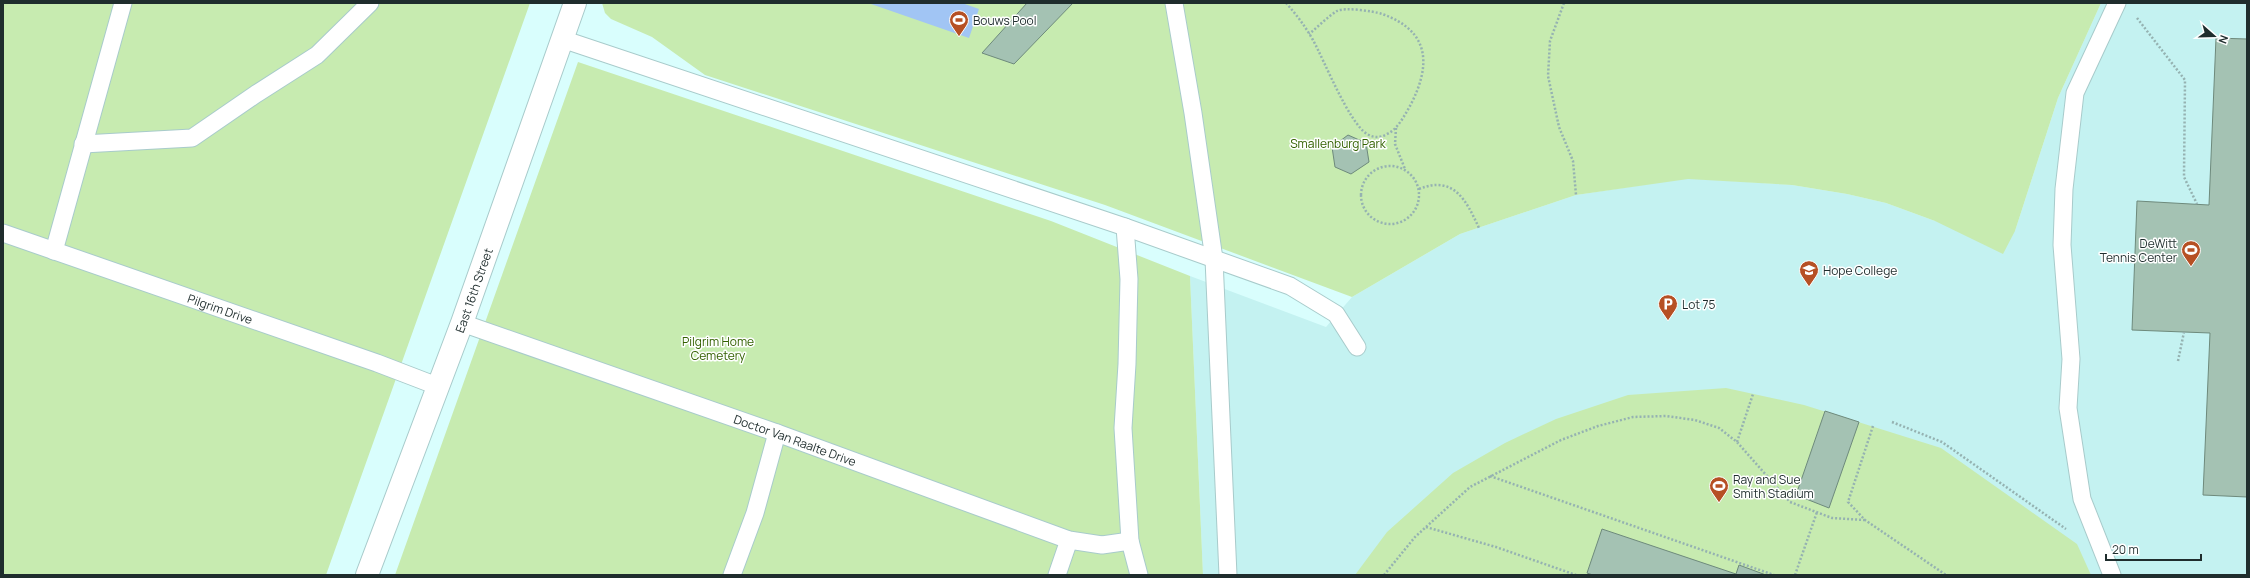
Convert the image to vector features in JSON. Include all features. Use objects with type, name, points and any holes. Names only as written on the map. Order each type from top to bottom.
[{"type":"main road","name":"East 16th Street","points":[[367,575],[462,323],[575,3]]},
{"type":"lane","points":[[54,251],[123,3]]},
{"type":"lane","points":[[83,144],[192,138],[256,94],[317,55],[370,3]]},
{"type":"lane","points":[[1174,3],[1194,113],[1214,258],[1228,575]]},
{"type":"lane","points":[[2112,575],[2082,499],[2068,408],[2071,359],[2062,245],[2064,189],[2075,93],[2117,3]]},
{"type":"lane","points":[[562,39],[1125,227],[1290,286],[1336,314],[1357,347]]},
{"type":"lane","points":[[1125,227],[1129,279],[1127,364],[1123,428],[1130,541],[1139,575]]},
{"type":"lane","name":"Pilgrim Drive","points":[[3,233],[377,363],[437,386]]},
{"type":"lane","name":"Doctor Van Raalte Drive","points":[[462,323],[777,433],[1069,540],[1102,545],[1130,541]]},
{"type":"lane","points":[[732,575],[754,513],[777,433]]},
{"type":"lane","points":[[1057,575],[1069,540]]},
{"type":"path","points":[[1286,3],[1309,34],[1354,119],[1366,133],[1377,138],[1387,135],[1396,128],[1420,87],[1424,70],[1423,51],[1418,40],[1393,18],[1376,12],[1339,10],[1309,34]]},
{"type":"path","points":[[1564,3],[1550,41],[1548,76],[1560,128],[1573,161],[1576,195]]},
{"type":"path","points":[[2135,14],[2185,80],[2184,177],[2197,204]]},
{"type":"path","points":[[1396,128],[1395,144],[1406,170],[1415,179],[1419,189],[1417,207],[1403,221],[1395,224],[1386,224],[1369,216],[1361,199],[1364,179],[1380,166],[1390,165],[1406,170]]},
{"type":"path","points":[[1419,189],[1442,185],[1456,191],[1467,202],[1478,228]]},
{"type":"path","points":[[2178,361],[2184,332]]},
{"type":"path","points":[[1738,442],[1753,394]]},
{"type":"path","points":[[1384,575],[1426,527],[1470,487],[1560,440],[1598,426],[1633,417],[1666,416],[1695,420],[1719,428],[1738,442],[1790,502],[1832,518],[1865,520]]},
{"type":"path","points":[[1892,422],[1942,442],[2072,533]]},
{"type":"path","points":[[1873,426],[1848,502],[1865,520],[1946,575]]},
{"type":"path","points":[[1490,476],[1774,575]]},
{"type":"path","points":[[1795,575],[1817,512]]},
{"type":"path","points":[[1426,527],[1496,547],[1576,575]]},
{"type":"shaded area","name":"Hope College","points":[[2101,3],[2247,3],[2247,575],[1203,575],[1190,276],[1326,327],[1352,297],[1460,234],[1576,195],[1688,178],[1792,185],[1847,194],[1886,203],[1935,221],[2015,231],[2058,98]]},
{"type":"green space","points":[[3,3],[530,3],[326,575],[3,575]]},
{"type":"green space","name":"Smallenburg Park","points":[[602,3],[2101,3],[2058,98],[2015,231],[2003,254],[1935,221],[1886,203],[1847,194],[1792,185],[1688,179],[1576,195],[1460,234],[1352,297],[1105,205],[705,75],[652,37],[611,19],[605,13]]},
{"type":"green space","name":"Pilgrim Home Cemetery","points":[[578,62],[1051,221],[1190,276],[1203,575],[395,575]]},
{"type":"green space","name":"Ray and Sue Smith Stadium","points":[[1726,388],[1804,405],[1941,448],[2077,544],[2091,575],[1355,575],[1387,532],[1453,473],[1505,443],[1556,419],[1628,395]]},
{"type":"water","points":[[962,3],[979,9],[969,38],[871,4]]},
{"type":"building","points":[[1027,3],[1073,3],[1014,64],[982,53]]},
{"type":"building","name":"DeWitt Tennis Center","points":[[2216,38],[2247,39],[2247,497],[2203,495],[2210,333],[2132,330],[2137,201],[2209,205]]},
{"type":"building","points":[[1348,135],[1366,143],[1369,162],[1351,174],[1335,167],[1332,147]]},
{"type":"building","points":[[1825,411],[1859,422],[1829,508],[1796,495]]},
{"type":"building","points":[[1602,529],[1736,574],[1739,565],[1766,575],[1593,575],[1587,573]]},
{"type":"place","name":"Bouws Pool","points":[[959,37]]},
{"type":"place","name":"DeWitt Tennis Center","points":[[2191,267]]},
{"type":"place","name":"Hope College","points":[[1809,287]]},
{"type":"place","name":"Lot 75","points":[[1668,321]]},
{"type":"place","name":"Ray and Sue Smith Stadium","points":[[1719,503]]}]
